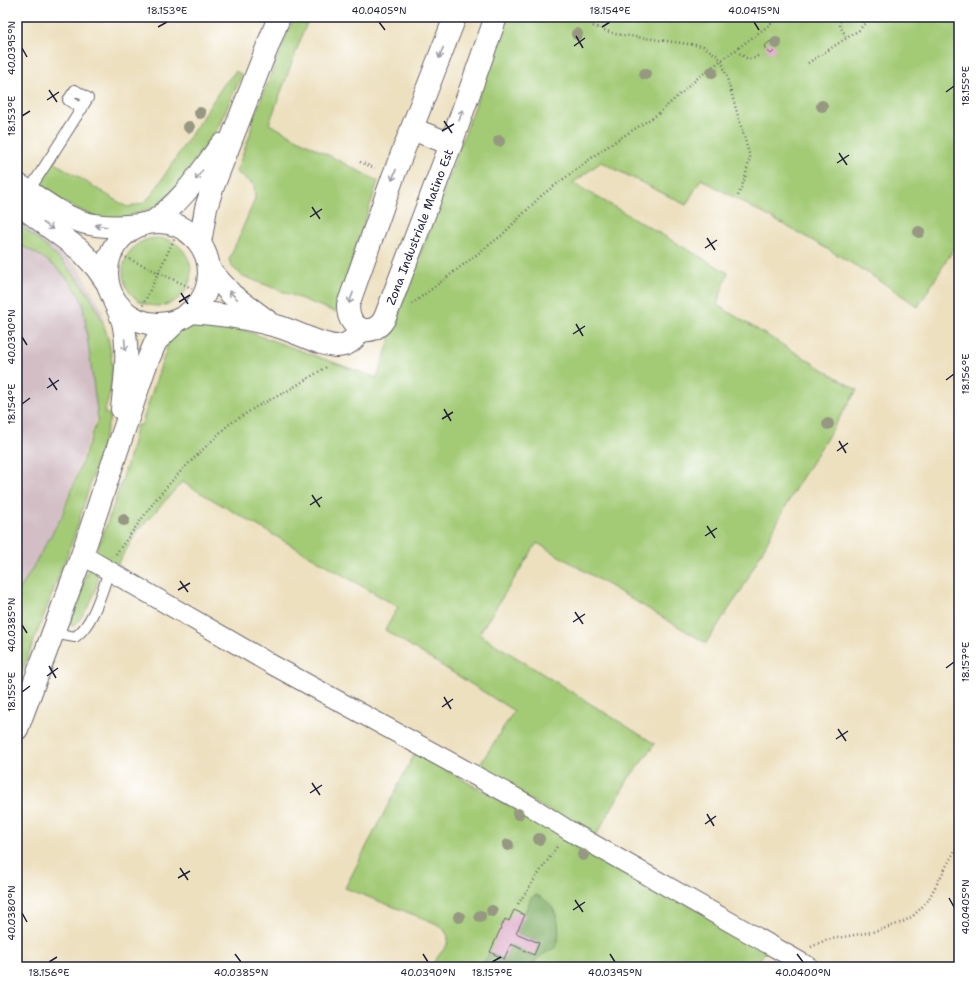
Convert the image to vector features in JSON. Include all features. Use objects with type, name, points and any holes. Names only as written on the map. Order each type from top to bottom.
[{"type":"main road","points":[[200,243],[206,208],[279,17]]},
{"type":"main road","points":[[20,196],[80,250],[96,267],[118,304],[136,319],[148,323],[161,324],[184,316],[221,314],[276,326],[333,346],[339,346],[350,342],[356,338],[361,329],[351,321],[348,314],[348,305],[412,128],[455,17]]},
{"type":"main road","name":"Zona Industriale Matino Est","points":[[361,329],[368,330],[376,328],[383,322],[451,144],[496,17]]},
{"type":"main road","points":[[118,446],[126,377],[126,349],[124,326],[110,289],[108,262],[109,250],[128,231],[146,223],[172,207],[187,192],[239,121]]},
{"type":"main road","points":[[412,128],[451,144]]},
{"type":"main road","points":[[17,729],[82,555],[145,367],[156,342],[200,303],[209,282],[207,255],[200,243],[180,226],[167,222],[146,223],[113,228],[80,222],[48,206],[20,196]]},
{"type":"main road","points":[[209,269],[232,295],[276,326]]},
{"type":"street","points":[[82,555],[269,663],[527,804],[568,830],[802,963]]},
{"type":"lane","points":[[20,196],[82,109]]},
{"type":"lane","points":[[52,633],[75,637],[81,633],[88,624],[109,571]]},
{"type":"path","points":[[411,305],[501,236],[542,194],[605,148],[658,114],[700,76],[736,51],[780,17]]},
{"type":"path","points":[[841,17],[840,26],[847,38]]},
{"type":"path","points":[[808,63],[847,38],[866,23],[870,17]]},
{"type":"path","points":[[593,26],[615,34],[703,46],[722,61],[750,156],[745,178],[738,196]]},
{"type":"path","points":[[736,51],[748,59],[755,58],[760,54]]},
{"type":"path","points":[[136,319],[180,226]]},
{"type":"path","points":[[109,250],[205,294]]},
{"type":"path","points":[[109,571],[113,558],[157,498],[228,425],[332,363]]},
{"type":"path","points":[[518,904],[568,830]]},
{"type":"path","points":[[802,963],[818,942],[877,931],[903,922],[913,916],[927,902],[959,843]]},
{"type":"shaded area","points":[[17,216],[79,268],[103,311],[108,387],[17,635]]},
{"type":"green space","points":[[294,17],[309,17],[269,124],[378,181],[335,312],[243,276],[233,268],[229,260],[255,199],[254,185],[236,172],[250,135],[253,119]]},
{"type":"green space","points":[[508,17],[959,17],[959,240],[918,307],[866,272],[839,256],[701,179],[686,205],[601,162],[573,183],[728,273],[717,305],[857,390],[795,489],[741,591],[706,643],[537,543],[479,634],[655,744],[629,778],[595,837],[451,755],[479,766],[514,711],[385,630],[398,607],[182,482],[137,532],[118,563],[120,569],[102,560],[96,552],[114,505],[137,424],[141,426],[172,332],[198,322],[229,325],[377,378],[403,301]]},
{"type":"green space","points":[[236,71],[242,75],[213,138],[187,177],[158,206],[123,218],[105,221],[62,202],[41,185],[52,161],[127,207],[144,203],[153,193],[224,84]]},
{"type":"green space","points":[[17,222],[63,263],[80,282],[98,310],[109,342],[112,359],[112,375],[110,395],[104,413],[111,415],[75,534],[17,685],[17,595],[61,518],[98,419],[83,304],[72,284],[56,268],[47,260],[17,244]]},
{"type":"green space","points":[[157,238],[170,241],[181,248],[188,259],[191,272],[188,285],[181,296],[170,303],[157,306],[144,303],[133,296],[126,285],[123,272],[126,259],[133,248],[144,241]]},
{"type":"green space","points":[[90,566],[98,572],[96,587],[91,601],[74,626],[70,624],[69,619]]},
{"type":"green space","points":[[415,753],[767,949],[755,967],[430,967],[447,945],[448,936],[443,928],[435,923],[345,888]]},
{"type":"green space","points":[[536,895],[549,904],[556,916],[559,931],[557,946],[539,957],[532,967],[481,967],[490,952],[504,959],[511,944],[534,954],[539,943],[516,933],[531,898]]},
{"type":"building","points":[[770,41],[777,48],[771,54],[764,47]]},
{"type":"building","points":[[514,910],[525,915],[516,933],[539,943],[534,955],[511,944],[504,959],[490,952],[505,919],[509,921]]}]
